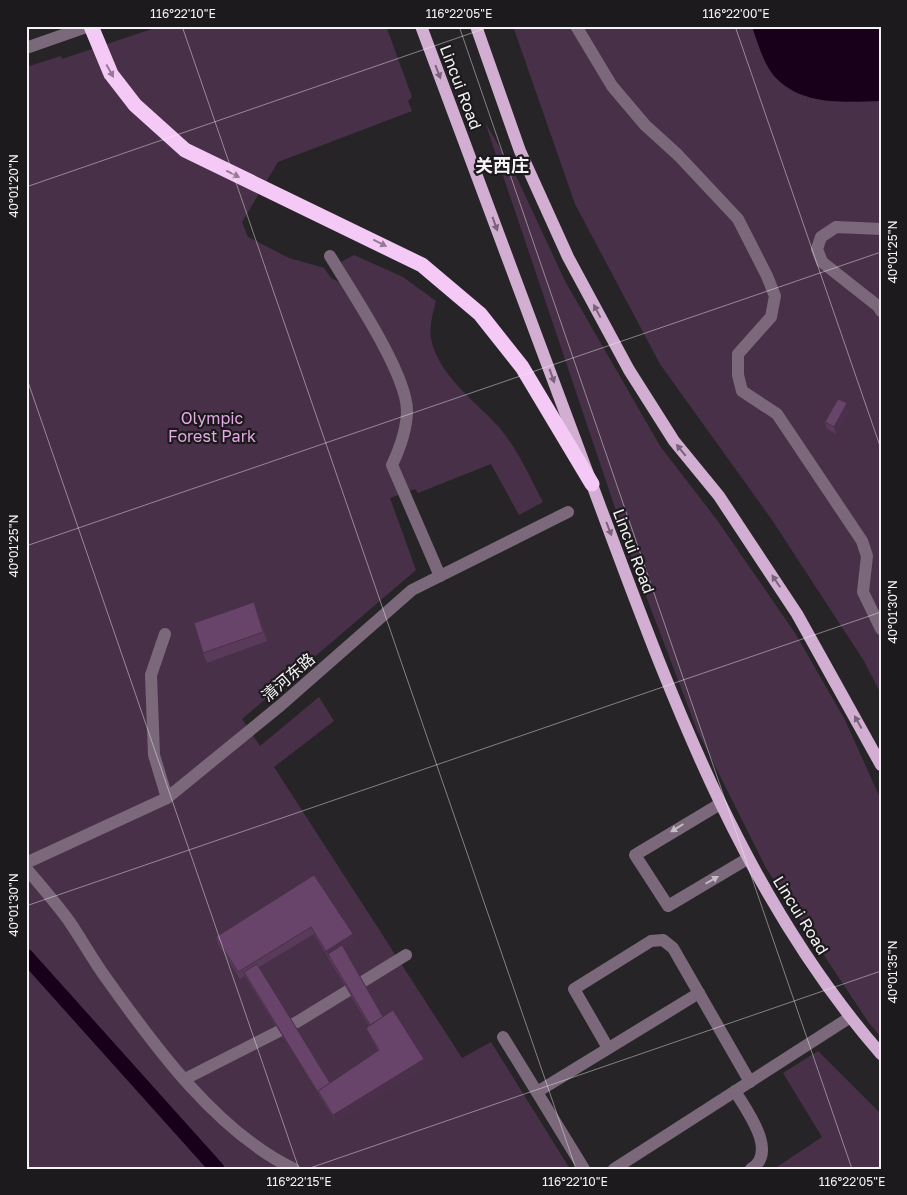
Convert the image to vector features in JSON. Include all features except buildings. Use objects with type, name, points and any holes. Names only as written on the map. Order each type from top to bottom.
[{"type":"highway","points":[[90,26],[111,74],[135,105],[185,150],[422,265],[480,314],[522,367],[592,484]]},
{"type":"main road","name":"Lincui Road","points":[[421,26],[668,687],[720,804],[778,914],[849,1018],[881,1054]]},
{"type":"main road","name":"Lincui Road","points":[[476,26],[520,151],[568,257],[629,370],[674,441],[719,496],[798,614],[881,765]]},
{"type":"street","points":[[26,48],[90,26]]},
{"type":"street","points":[[576,26],[612,86],[645,125],[678,155],[738,219],[768,276],[775,296],[771,316],[738,354],[738,375],[742,391],[777,414],[862,540],[867,556],[863,592],[881,629]]},
{"type":"street","points":[[881,229],[836,227],[821,237],[817,248],[822,262],[881,311]]},
{"type":"street","points":[[330,256],[397,371],[407,409],[403,440],[392,465],[440,576]]},
{"type":"street","name":"清河东路","points":[[26,863],[167,798],[280,705],[412,590],[568,512]]},
{"type":"street","points":[[165,634],[151,675],[154,755],[167,798]]},
{"type":"street","points":[[720,804],[635,855],[668,906],[748,859]]},
{"type":"street","points":[[26,868],[68,921],[106,978],[185,1079],[231,1126],[277,1161],[294,1169]]},
{"type":"street","points":[[608,1048],[574,989],[651,941],[663,940],[673,948],[750,1082]]},
{"type":"street","points":[[185,1079],[297,1022],[406,955]]},
{"type":"street","points":[[537,1092],[699,993]]},
{"type":"street","points":[[614,1169],[849,1018]]},
{"type":"street","points":[[503,1037],[584,1169]]},
{"type":"street","points":[[735,1091],[760,1134],[762,1151],[755,1166],[751,1169]]},
{"type":"green space","name":"Olympic Forest Park","points":[[161,26],[386,26],[412,97],[408,101],[412,111],[278,162],[242,222],[248,237],[289,258],[324,268],[331,278],[358,292],[341,262],[354,255],[403,277],[436,301],[431,339],[441,365],[458,387],[505,435],[523,463],[543,502],[519,515],[491,464],[418,493],[415,489],[390,498],[416,570],[242,719],[260,746],[319,697],[334,721],[274,767],[462,1058],[491,1042],[570,1169],[26,1169],[26,67],[61,56],[62,59]]},
{"type":"green space","points":[[513,26],[881,26],[881,694],[864,661],[772,520],[660,364],[575,204]]},
{"type":"green space","points":[[485,122],[517,178],[565,281],[660,446],[717,520],[795,633],[845,720],[881,800],[881,1037],[869,1023],[766,868],[697,730],[635,567]]},
{"type":"green space","points":[[818,1051],[881,1114],[881,1169],[774,1169],[822,1137],[783,1073]]},
{"type":"shaded area","points":[[755,26],[881,26],[881,101],[840,102],[813,98],[788,88],[772,74],[765,62],[753,30]]},
{"type":"waterway","points":[[26,956],[217,1169]]},
{"type":"district","name":"关西庄","points":[[502,165]]}]
